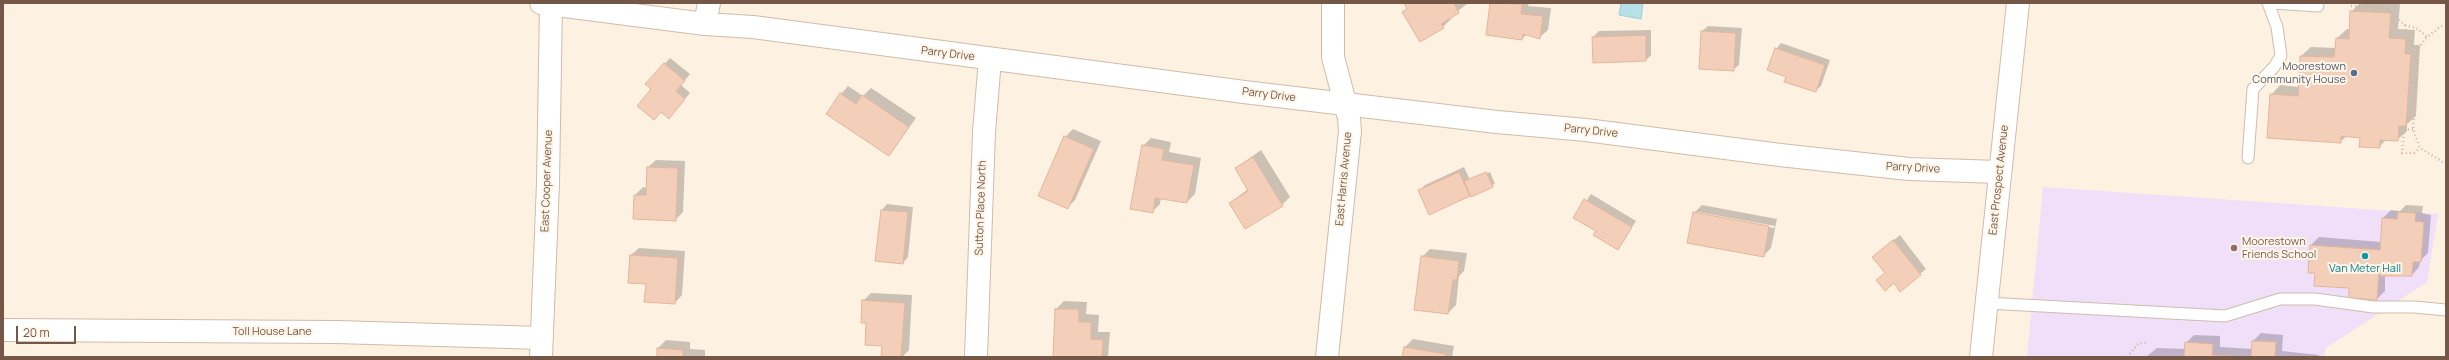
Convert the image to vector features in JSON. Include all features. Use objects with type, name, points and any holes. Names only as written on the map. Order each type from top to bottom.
[{"type":"street","name":"East Harris Avenue","points":[[1327,357],[1350,131],[1346,104],[1333,57],[1333,3]]},
{"type":"street","name":"East Prospect Avenue","points":[[1982,357],[1999,172],[2018,3]]},
{"type":"street","name":"Parry Drive","points":[[546,4],[707,13],[753,27],[990,59],[1346,104],[1497,122],[1586,130],[1884,167],[1999,172]]},
{"type":"street","name":"East Cooper Avenue","points":[[541,348],[549,148],[546,4]]},
{"type":"street","name":"Sutton Place North","points":[[976,357],[984,132],[990,59]]},
{"type":"street","name":"Toll House Lane","points":[[3,330],[336,332],[541,348]]},
{"type":"lane","points":[[2248,158],[2253,89],[2274,67],[2281,56],[2277,27],[2268,3]]},
{"type":"lane","points":[[2272,3],[2318,6]]},
{"type":"lane","points":[[1987,303],[2225,316],[2280,299],[2315,299],[2373,307],[2414,307],[2446,310]]},
{"type":"path","points":[[2351,6],[2386,9],[2405,25],[2418,29],[2427,37]]},
{"type":"path","points":[[2405,25],[2409,43],[2414,48],[2418,49]]},
{"type":"path","points":[[2446,25],[2441,26],[2427,37],[2418,49],[2413,130],[2420,148],[2446,164]]},
{"type":"path","points":[[2413,130],[2404,130],[2402,153],[2414,153],[2420,148]]},
{"type":"path","points":[[2127,357],[2139,343],[2146,342]]},
{"type":"shaded area","name":"Moorestown Friends School","points":[[2043,187],[2438,214],[2427,282],[2326,348],[2324,357],[2027,357]]},
{"type":"water","points":[[1621,3],[1643,3],[1641,19],[1619,15]]},
{"type":"building","points":[[1404,3],[1454,3],[1459,13],[1441,24],[1444,28],[1420,42],[1402,12],[1407,9]]},
{"type":"building","points":[[1490,3],[1522,4],[1521,14],[1543,16],[1540,39],[1523,34],[1522,40],[1486,35]]},
{"type":"building","name":"Moorestown Community House","points":[[2350,11],[2391,13],[2389,38],[2406,39],[2405,54],[2411,54],[2406,126],[2399,126],[2398,141],[2380,140],[2380,148],[2359,147],[2360,138],[2341,136],[2341,143],[2267,138],[2270,94],[2298,96],[2300,56],[2334,57],[2336,38],[2349,39]]},
{"type":"building","points":[[1701,31],[1736,33],[1734,71],[1699,69]]},
{"type":"building","points":[[1646,35],[1646,61],[1593,63],[1592,37]]},
{"type":"building","points":[[1775,48],[1825,65],[1816,92],[1784,82],[1786,77],[1767,70]]},
{"type":"building","points":[[664,63],[685,81],[676,91],[685,99],[669,119],[661,112],[654,120],[637,106],[651,89],[645,84]]},
{"type":"building","points":[[840,93],[856,104],[862,95],[909,127],[889,156],[826,114]]},
{"type":"building","points":[[1064,136],[1094,149],[1068,209],[1038,196]]},
{"type":"building","points":[[1142,145],[1164,149],[1162,160],[1194,165],[1187,203],[1155,198],[1153,213],[1130,209]]},
{"type":"building","points":[[1253,157],[1283,206],[1245,229],[1229,203],[1248,191],[1235,168]]},
{"type":"building","points":[[647,167],[678,168],[676,221],[633,219],[634,195],[646,195]]},
{"type":"building","points":[[1459,172],[1470,196],[1429,215],[1418,190]]},
{"type":"building","points":[[1486,172],[1493,187],[1471,197],[1464,181]]},
{"type":"building","points":[[1584,199],[1632,227],[1618,250],[1593,235],[1596,231],[1573,218]]},
{"type":"building","points":[[881,210],[908,212],[903,264],[875,261]]},
{"type":"building","points":[[1693,212],[1769,226],[1764,257],[1687,243]]},
{"type":"building","name":"Van Meter Hall","points":[[2398,212],[2416,213],[2415,221],[2424,222],[2421,262],[2413,262],[2412,276],[2380,276],[2379,272],[2377,300],[2349,298],[2349,288],[2314,286],[2315,273],[2308,273],[2310,245],[2380,250],[2382,218],[2397,219]]},
{"type":"building","points":[[1893,240],[1921,275],[1900,292],[1894,283],[1885,291],[1876,280],[1885,273],[1872,257]]},
{"type":"building","points":[[630,255],[678,258],[675,304],[644,302],[646,284],[628,283]]},
{"type":"building","points":[[1421,256],[1459,261],[1457,280],[1453,280],[1448,314],[1414,310]]},
{"type":"building","points":[[862,300],[905,303],[901,357],[881,357],[882,346],[865,345],[866,323],[861,323]]},
{"type":"building","points":[[1055,309],[1079,309],[1079,322],[1091,322],[1091,339],[1103,340],[1102,357],[1053,357]]},
{"type":"building","points":[[2252,341],[2276,342],[2275,357],[2251,357]]},
{"type":"building","points":[[2185,342],[2213,344],[2212,355],[2251,357],[2184,357]]},
{"type":"building","points":[[1404,347],[1446,354],[1446,357],[1402,357]]},
{"type":"building","points":[[657,348],[683,350],[683,357],[657,357]]},
{"type":"place","name":"Moorestown Community House","points":[[2354,73]]},
{"type":"place","name":"Moorestown Friends School","points":[[2234,248]]},
{"type":"place","name":"Van Meter Hall","points":[[2365,256]]}]
